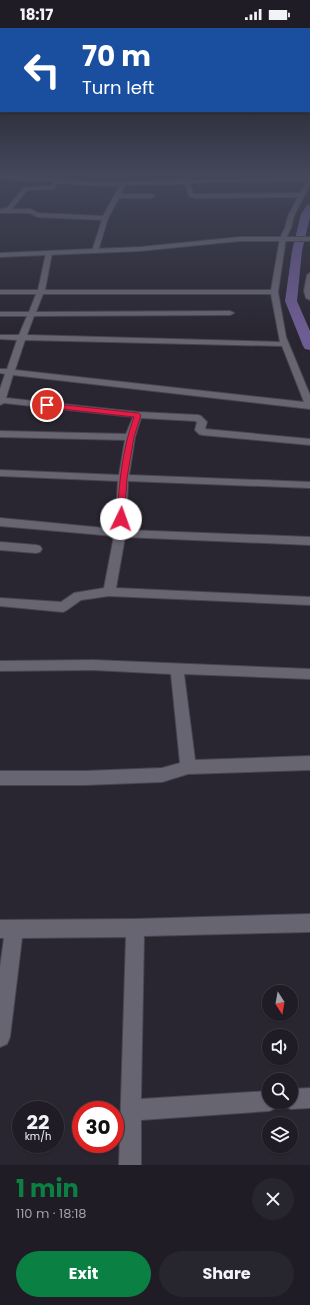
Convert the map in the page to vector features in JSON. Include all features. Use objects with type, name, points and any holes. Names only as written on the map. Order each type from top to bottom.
[{"type":"street","points":[[95,251],[102,227]]},
{"type":"street","points":[[0,371],[310,405],[284,344],[274,292],[283,238],[288,227]]},
{"type":"street","points":[[0,255],[140,248],[240,239],[310,239]]},
{"type":"street","points":[[49,253],[41,291],[22,337],[0,401],[138,415],[198,418],[202,422],[200,430],[202,432],[310,442]]},
{"type":"street","points":[[310,275],[308,291],[310,298]]},
{"type":"street","points":[[0,292],[274,292]]},
{"type":"street","points":[[0,314],[32,312],[132,314],[230,313]]},
{"type":"street","points":[[0,337],[284,344]]},
{"type":"street","points":[[110,592],[120,533],[123,478],[130,437],[138,415]]},
{"type":"street","points":[[0,434],[130,437]]},
{"type":"street","points":[[0,473],[310,485]]},
{"type":"street","points":[[0,522],[120,533],[310,541]]},
{"type":"street","points":[[0,546],[36,549]]},
{"type":"street","points":[[0,602],[59,608],[63,607],[78,596],[110,592],[310,601]]},
{"type":"street","points":[[0,666],[93,665],[310,674]]},
{"type":"street","points":[[177,669],[188,768]]},
{"type":"street","points":[[0,778],[85,778],[162,774],[188,768],[310,763]]},
{"type":"street","points":[[0,1037],[7,929],[135,928],[310,923]]},
{"type":"street","points":[[130,1165],[135,928]]},
{"type":"street","points":[[298,1099],[310,1098]]},
{"type":"street","points":[[132,1110],[262,1101]]},
{"type":"waterway","points":[[303,227],[297,251],[291,301],[310,346]]},
{"type":"route","points":[[47,405],[138,415],[130,437],[123,478],[121,519]]}]
